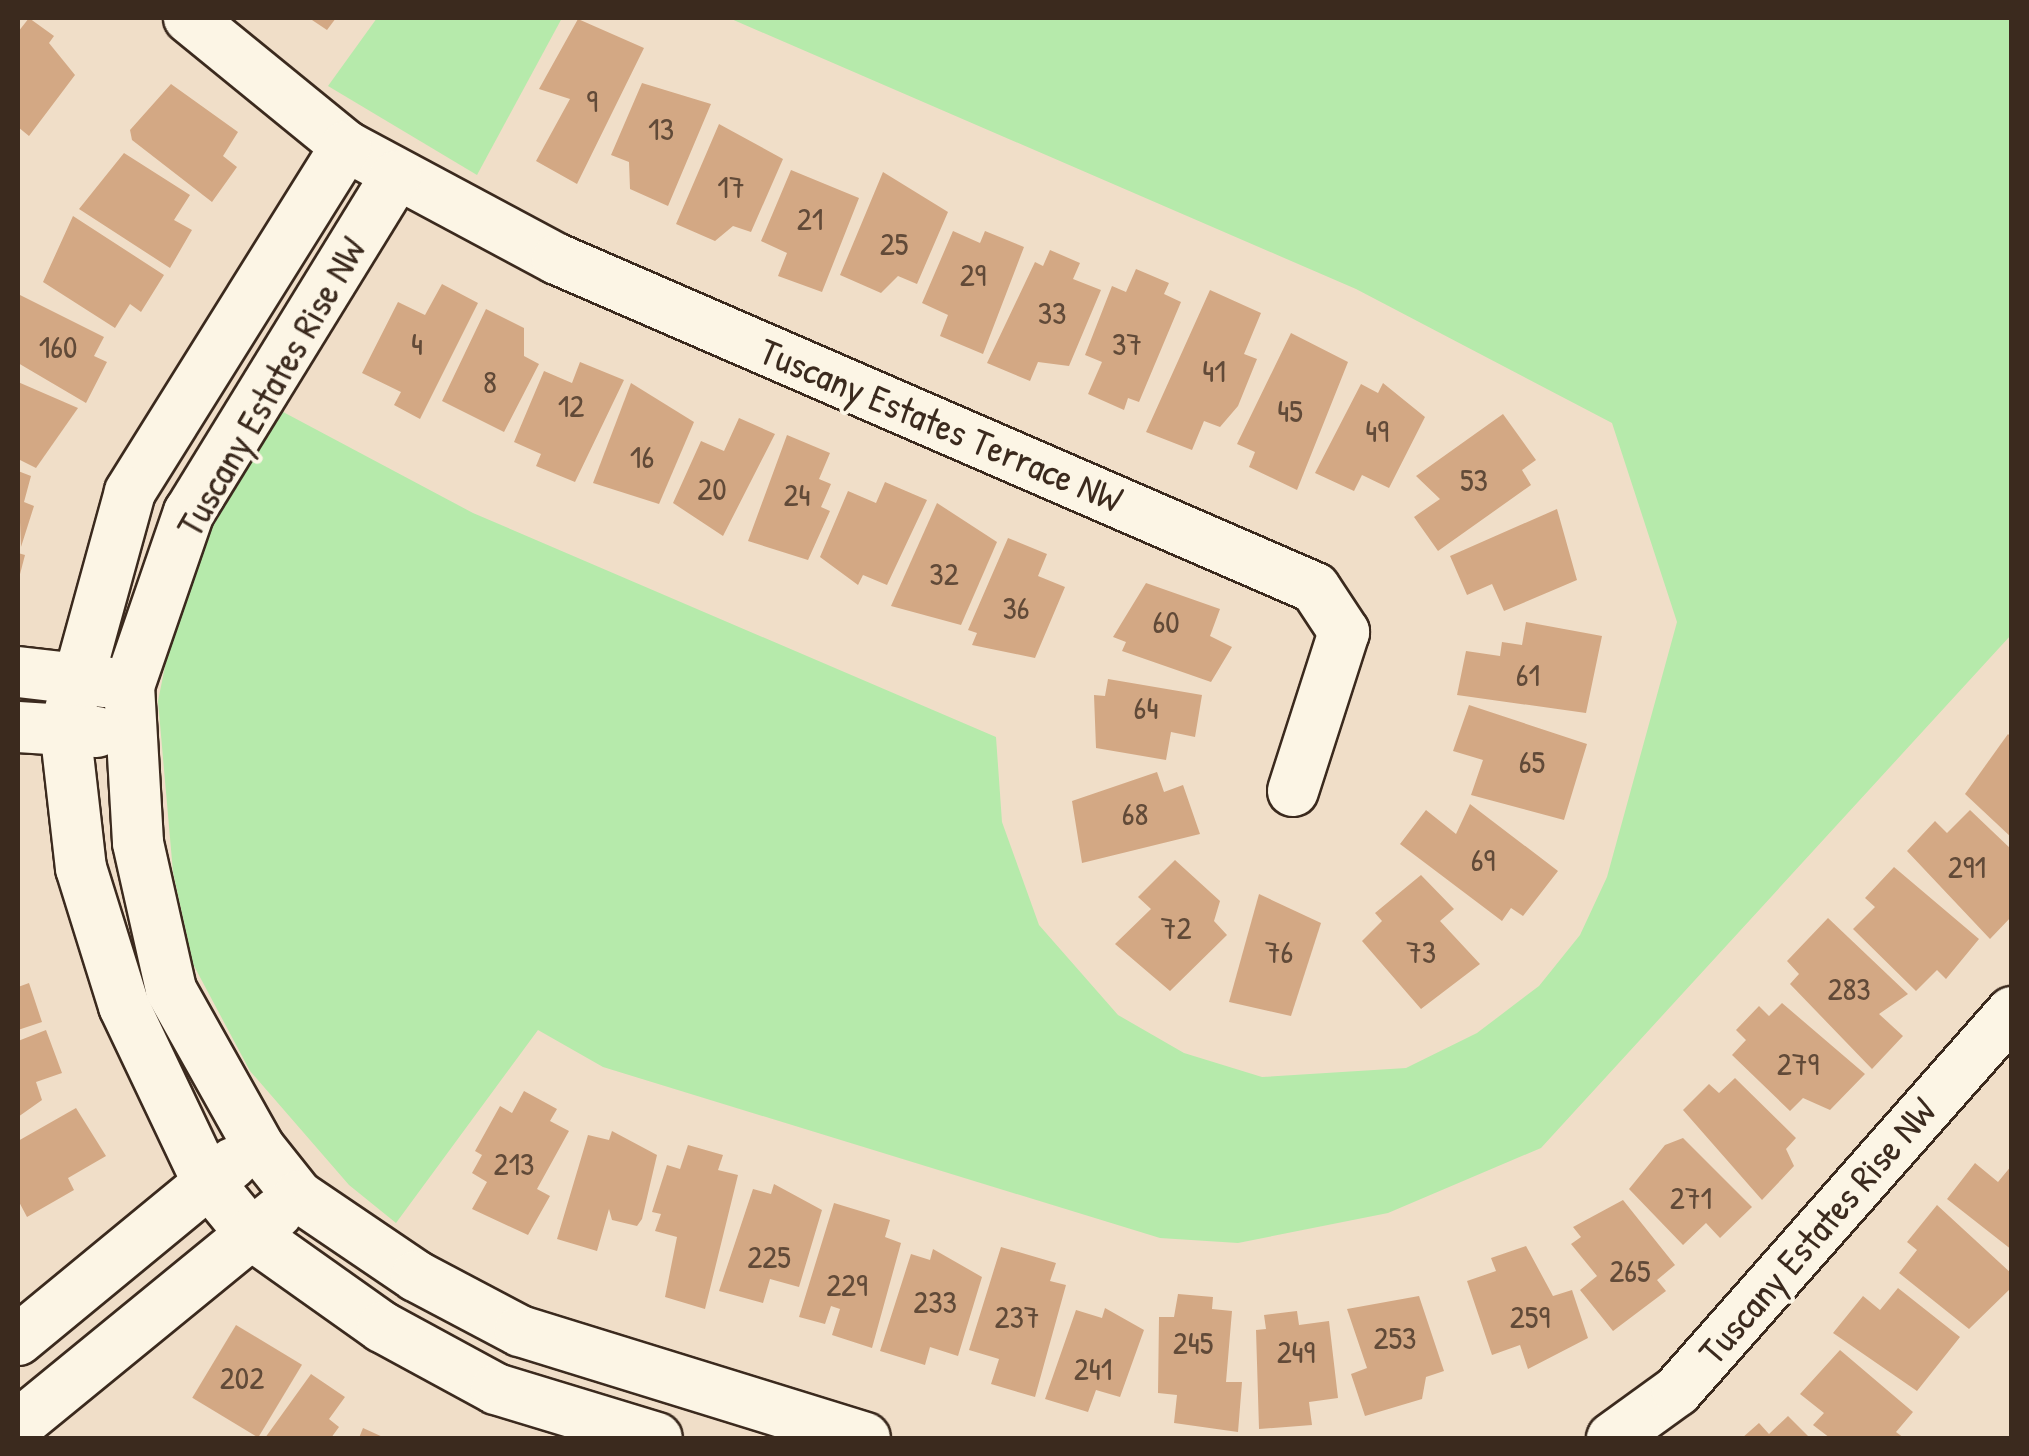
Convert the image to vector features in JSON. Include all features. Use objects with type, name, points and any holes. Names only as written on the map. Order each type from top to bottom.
[{"type":"street","points":[[189,18],[371,161]]},
{"type":"street","name":"Tuscany Estates Rise NW","points":[[371,161],[130,492],[72,676],[41,727],[124,1006],[206,1179],[251,1234],[382,1327],[496,1389],[658,1438]]},
{"type":"street","name":"Tuscany Estates Rise NW","points":[[371,161],[189,512],[130,686],[128,736],[138,842],[171,990],[259,1147],[298,1196],[416,1276],[520,1331],[865,1438]]},
{"type":"street","name":"Tuscany Estates Terrace NW","points":[[371,161],[557,259],[1315,588],[1344,632],[1293,791]]},
{"type":"street","points":[[18,672],[130,686]]},
{"type":"street","points":[[41,727],[128,736]]},
{"type":"street","name":"Tuscany Estates Rise NW","points":[[1612,1438],[1677,1390],[2012,1012]]},
{"type":"street","points":[[18,1340],[206,1179],[259,1147]]},
{"type":"street","points":[[18,1425],[298,1196]]},
{"type":"green space","points":[[377,18],[562,18],[477,175],[328,86]]},
{"type":"green space","points":[[729,18],[2011,18],[2011,635],[1541,1148],[1388,1213],[1238,1243],[1160,1238],[603,1067],[538,1030],[396,1223],[349,1185],[250,1071],[193,964],[173,872],[158,701],[177,607],[212,501],[270,405],[473,513],[996,737],[1002,822],[1039,925],[1118,1015],[1184,1053],[1262,1077],[1406,1068],[1477,1033],[1539,986],[1580,935],[1607,877],[1677,622],[1612,423],[1356,289]]},
{"type":"building","points":[[29,18],[54,36],[49,43],[75,75],[29,136],[18,127],[18,32]]},
{"type":"building","points":[[309,18],[336,18],[327,30]]},
{"type":"building","points":[[578,19],[644,48],[577,184],[536,161],[570,99],[539,89]]},
{"type":"building","points":[[642,83],[711,104],[668,206],[630,189],[629,162],[611,155]]},
{"type":"building","points":[[171,84],[238,132],[223,156],[237,167],[212,202],[132,140],[130,130]]},
{"type":"building","points":[[719,124],[783,159],[751,232],[733,226],[715,241],[676,224]]},
{"type":"building","points":[[124,153],[190,195],[174,220],[192,230],[170,268],[79,209]]},
{"type":"building","points":[[791,170],[859,198],[822,292],[778,276],[787,253],[761,241]]},
{"type":"building","points":[[883,172],[948,212],[917,284],[898,276],[881,293],[840,275]]},
{"type":"building","points":[[73,216],[164,275],[141,312],[130,304],[115,328],[43,282]]},
{"type":"building","points":[[953,231],[980,243],[985,231],[1024,247],[983,354],[940,336],[948,315],[922,303]]},
{"type":"building","points":[[1050,250],[1080,263],[1073,279],[1101,290],[1069,366],[1038,362],[1030,381],[987,363],[1035,262],[1043,266]]},
{"type":"building","points":[[1136,269],[1169,283],[1164,294],[1181,302],[1139,402],[1128,398],[1124,410],[1088,394],[1102,362],[1085,355],[1112,286],[1126,292]]},
{"type":"building","points":[[442,284],[478,303],[420,419],[394,405],[401,392],[362,373],[398,302],[425,315]]},
{"type":"building","points":[[1210,290],[1261,313],[1244,354],[1257,359],[1238,406],[1220,427],[1204,421],[1192,450],[1146,432]]},
{"type":"building","points":[[18,294],[104,337],[94,356],[107,362],[86,403],[18,363]]},
{"type":"building","points":[[486,309],[524,328],[524,356],[539,364],[504,432],[442,401]]},
{"type":"building","points":[[1291,333],[1348,362],[1297,490],[1249,467],[1255,452],[1237,444]]},
{"type":"building","points":[[580,362],[624,380],[575,482],[536,466],[541,454],[514,442],[544,371],[572,383]]},
{"type":"building","points":[[18,382],[78,408],[36,468],[18,459]]},
{"type":"building","points":[[631,383],[694,422],[659,504],[593,483]]},
{"type":"building","points":[[1383,383],[1425,417],[1389,488],[1362,475],[1354,491],[1315,473],[1361,384],[1378,393]]},
{"type":"building","points":[[1503,414],[1536,460],[1522,470],[1531,485],[1438,551],[1414,517],[1440,499],[1416,476]]},
{"type":"building","points":[[739,418],[775,434],[723,536],[673,503],[701,441],[724,451]]},
{"type":"building","points":[[787,435],[830,453],[819,479],[831,484],[821,507],[830,511],[808,560],[748,541]]},
{"type":"building","points":[[18,471],[31,476],[24,502],[34,506],[21,547]]},
{"type":"building","points":[[885,482],[927,500],[887,585],[863,575],[858,585],[820,557],[848,491],[876,503]]},
{"type":"building","points":[[937,503],[997,542],[961,625],[891,606]]},
{"type":"building","points":[[1557,509],[1577,580],[1504,611],[1492,584],[1467,595],[1450,556]]},
{"type":"building","points":[[1008,538],[1047,554],[1038,576],[1065,587],[1035,658],[972,645],[977,633],[968,630]]},
{"type":"building","points":[[18,553],[25,555],[19,578],[18,577]]},
{"type":"building","points":[[1146,583],[1220,609],[1210,636],[1232,647],[1211,682],[1122,651],[1126,642],[1113,637]]},
{"type":"building","points":[[1526,622],[1602,636],[1586,713],[1457,695],[1466,651],[1500,656],[1502,642],[1522,645]]},
{"type":"building","points":[[1108,679],[1202,695],[1195,737],[1171,732],[1166,760],[1096,748],[1094,695],[1105,696]]},
{"type":"building","points":[[1469,705],[1587,744],[1564,820],[1471,795],[1483,760],[1453,751]]},
{"type":"building","points":[[2008,734],[2012,738],[2012,838],[1965,794]]},
{"type":"building","points":[[1157,772],[1164,792],[1183,785],[1200,834],[1082,863],[1072,801]]},
{"type":"building","points":[[1470,804],[1558,871],[1523,916],[1511,908],[1502,921],[1400,844],[1426,810],[1456,834]]},
{"type":"building","points":[[1970,810],[2012,850],[2012,916],[1990,939],[1907,851],[1935,821],[1947,833]]},
{"type":"building","points":[[1175,860],[1220,901],[1214,921],[1227,935],[1170,991],[1115,944],[1151,909],[1138,897]]},
{"type":"building","points":[[1894,867],[1979,939],[1946,979],[1937,970],[1916,991],[1853,929],[1875,907],[1865,898]]},
{"type":"building","points":[[1421,875],[1454,909],[1440,921],[1480,964],[1421,1009],[1362,941],[1382,921],[1375,913]]},
{"type":"building","points":[[1259,894],[1321,923],[1291,1016],[1229,1002]]},
{"type":"building","points":[[1828,918],[1908,994],[1879,1014],[1903,1036],[1872,1069],[1790,984],[1799,974],[1787,961]]},
{"type":"building","points":[[29,983],[42,1022],[18,1030],[18,987]]},
{"type":"building","points":[[1782,1003],[1865,1074],[1830,1110],[1803,1098],[1790,1111],[1732,1055],[1746,1040],[1736,1030],[1759,1006],[1769,1016]]},
{"type":"building","points":[[46,1030],[62,1073],[36,1082],[42,1100],[18,1117],[18,1041]]},
{"type":"building","points":[[1735,1078],[1796,1138],[1786,1149],[1794,1166],[1762,1200],[1683,1110],[1709,1084],[1719,1093]]},
{"type":"building","points":[[524,1091],[557,1109],[550,1121],[569,1131],[537,1189],[550,1196],[528,1235],[472,1209],[487,1182],[472,1173],[482,1155],[475,1151],[500,1106],[512,1113]]},
{"type":"building","points":[[76,1108],[106,1156],[68,1178],[74,1190],[27,1217],[18,1200],[18,1141]]},
{"type":"building","points":[[612,1131],[657,1155],[642,1219],[637,1226],[612,1220],[609,1209],[597,1251],[557,1239],[588,1135],[609,1140]]},
{"type":"building","points":[[1683,1138],[1752,1207],[1720,1238],[1706,1223],[1683,1245],[1629,1189],[1665,1145]]},
{"type":"building","points":[[688,1145],[723,1155],[718,1170],[738,1175],[705,1309],[665,1297],[677,1237],[655,1231],[661,1214],[652,1212],[667,1165],[680,1169]]},
{"type":"building","points":[[1975,1163],[1998,1182],[2012,1165],[2012,1250],[1947,1199]]},
{"type":"building","points":[[774,1184],[822,1210],[799,1287],[770,1279],[763,1303],[719,1291],[753,1189],[771,1194]]},
{"type":"building","points":[[1623,1200],[1675,1265],[1657,1280],[1666,1291],[1613,1331],[1580,1290],[1597,1276],[1571,1244],[1581,1237],[1573,1227]]},
{"type":"building","points":[[834,1203],[890,1220],[885,1237],[901,1243],[872,1348],[832,1335],[840,1309],[831,1306],[825,1324],[799,1317]]},
{"type":"building","points":[[1937,1205],[2012,1274],[2012,1287],[1969,1329],[1899,1273],[1917,1250],[1907,1242]]},
{"type":"building","points":[[1526,1246],[1553,1296],[1572,1290],[1588,1338],[1528,1369],[1520,1345],[1492,1355],[1467,1281],[1496,1271],[1491,1258]]},
{"type":"building","points":[[1001,1247],[1056,1263],[1050,1281],[1066,1285],[1035,1397],[991,1384],[999,1359],[969,1350]]},
{"type":"building","points":[[933,1249],[982,1277],[958,1356],[930,1347],[925,1365],[880,1351],[911,1254],[930,1260]]},
{"type":"building","points":[[1898,1288],[1960,1337],[1917,1391],[1833,1333],[1863,1296],[1880,1310]]},
{"type":"building","points":[[1178,1294],[1213,1297],[1212,1309],[1232,1311],[1226,1382],[1242,1382],[1238,1432],[1174,1423],[1177,1395],[1158,1393],[1159,1317],[1174,1317]]},
{"type":"building","points":[[1419,1296],[1444,1371],[1426,1377],[1422,1399],[1365,1416],[1351,1374],[1367,1368],[1347,1309]]},
{"type":"building","points":[[1105,1308],[1144,1330],[1120,1397],[1096,1390],[1088,1412],[1045,1399],[1076,1310],[1102,1318]]},
{"type":"building","points":[[1297,1311],[1299,1325],[1329,1321],[1338,1398],[1309,1402],[1312,1425],[1259,1429],[1256,1330],[1266,1329],[1264,1315]]},
{"type":"building","points":[[236,1325],[302,1365],[258,1438],[192,1398]]},
{"type":"building","points":[[1840,1350],[1913,1412],[1896,1432],[1904,1438],[1830,1438],[1813,1425],[1824,1413],[1800,1394]]},
{"type":"building","points":[[311,1374],[345,1397],[329,1419],[339,1427],[331,1438],[265,1438]]},
{"type":"building","points":[[1788,1416],[1810,1438],[1742,1438],[1759,1423],[1769,1434]]},
{"type":"building","points":[[363,1428],[385,1438],[359,1438]]}]
